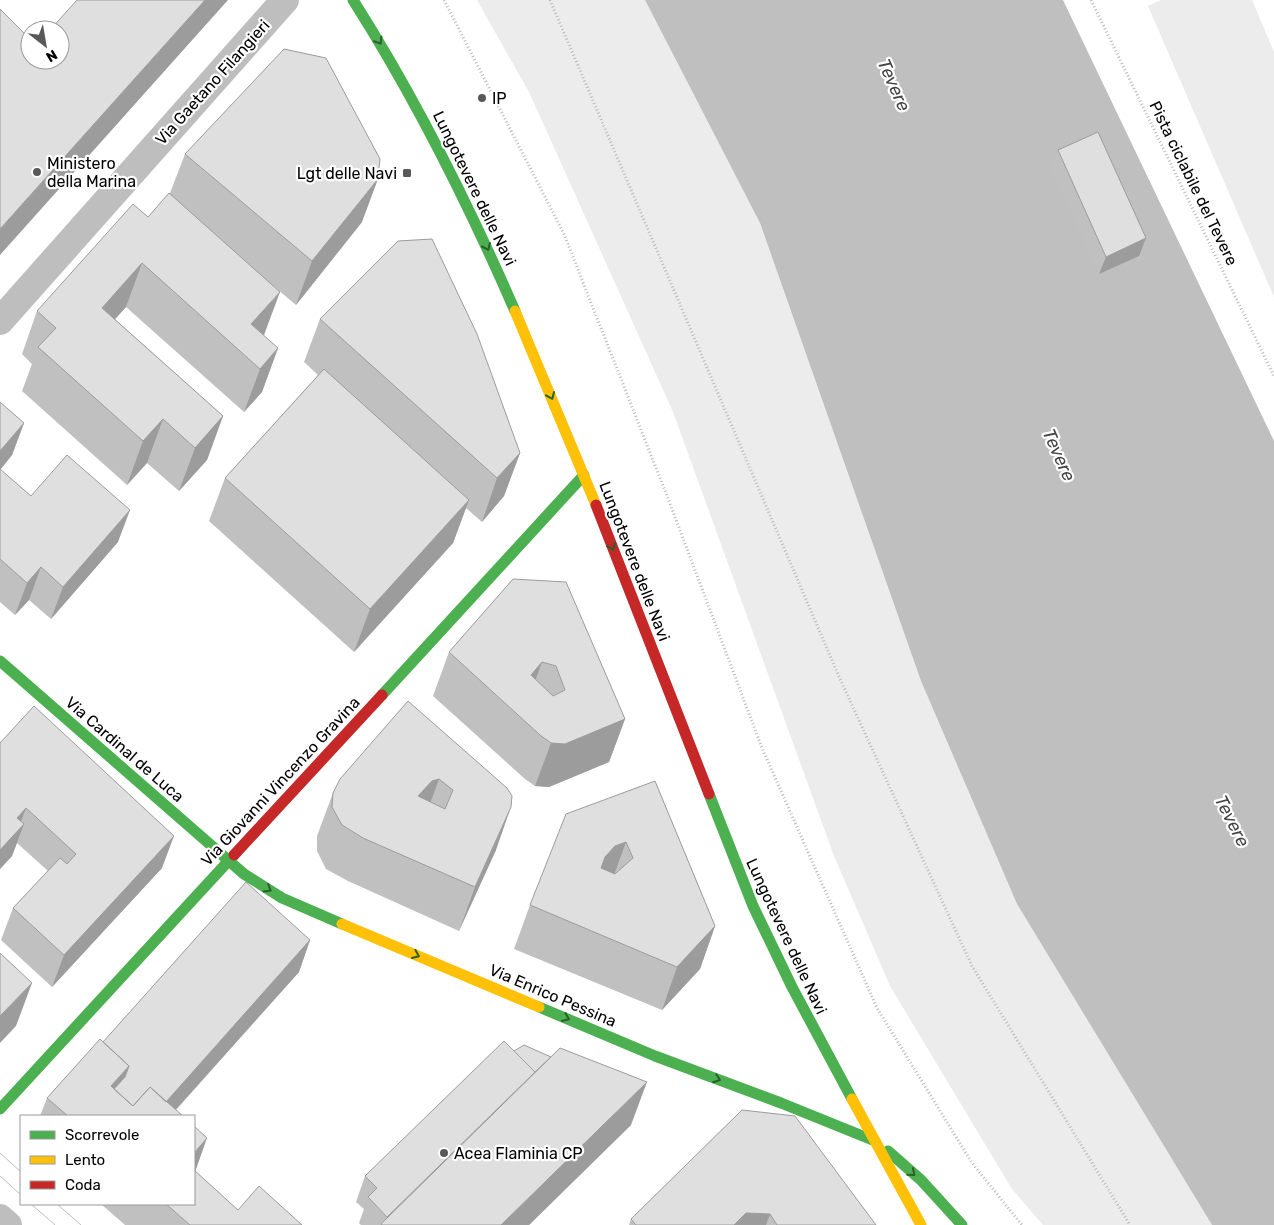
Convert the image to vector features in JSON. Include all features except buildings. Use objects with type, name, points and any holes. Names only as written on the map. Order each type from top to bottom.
[{"type":"street","name":"Via Gaetano Filangieri","points":[[0,321],[286,0]]},
{"type":"street","name":"Lungotevere delle Navi","points":[[353,0],[420,111],[459,187],[516,314],[584,475],[753,906],[778,961],[815,1033],[921,1225]]},
{"type":"street","name":"Via Giovanni Vincenzo Gravina","points":[[0,1109],[584,475]]},
{"type":"street","name":"Via Cardinal de Luca","points":[[0,661],[228,862]]},
{"type":"street","name":"Via Enrico Pessina","points":[[228,862],[295,904],[655,1056],[781,1103],[875,1141]]},
{"type":"street","name":"Lungotevere delle Navi","points":[[875,1141],[921,1180],[962,1225]]},
{"type":"street","points":[[0,1218],[8,1225]]},
{"type":"path","points":[[444,0],[564,234],[665,492],[762,748],[876,1008],[972,1163],[1022,1225]]},
{"type":"path","points":[[550,0],[836,670],[972,966],[1130,1225]]},
{"type":"path","name":"Pista ciclabile del Tevere","points":[[1090,0],[1274,376]]},
{"type":"shaded area","points":[[477,0],[645,0],[760,223],[921,681],[1017,904],[1212,1225],[1043,1225],[1012,1189],[890,986],[834,856],[673,412],[529,92]]},
{"type":"shaded area","points":[[1161,0],[1252,0],[1274,52],[1274,297],[1148,6]]},
{"type":"water","name":"Tevere","points":[[645,0],[1063,0],[1274,441],[1274,1225],[1212,1225],[1017,904],[921,681],[760,223]]},
{"type":"tram line","points":[[0,1153],[20,1171]]},
{"type":"tram line","points":[[0,1176],[20,1194]]},
{"type":"tram line","points":[[32,1205],[55,1225]]},
{"type":"tram line","points":[[58,1205],[81,1225]]},
{"type":"traffic: fast","points":[[353,0],[420,113],[460,191],[515,311]]},
{"type":"traffic: fast","points":[[382,695],[584,475]]},
{"type":"traffic: fast","points":[[0,661],[244,874],[282,898],[342,924]]},
{"type":"traffic: fast","points":[[709,794],[753,906],[792,987],[852,1099]]},
{"type":"traffic: fast","points":[[0,1109],[234,855]]},
{"type":"traffic: fast","points":[[539,1007],[655,1056],[781,1103],[875,1141]]},
{"type":"traffic: fast","points":[[888,1151],[921,1180],[962,1225]]},
{"type":"traffic: slow","points":[[515,311],[596,505]]},
{"type":"traffic: slow","points":[[342,924],[539,1007]]},
{"type":"traffic: slow","points":[[852,1099],[921,1225]]},
{"type":"traffic: jam","points":[[596,505],[709,794]]},
{"type":"traffic: jam","points":[[234,855],[382,695]]},
{"type":"place","name":"IP","points":[[482,98]]},
{"type":"place","name":"Ministero della Marina","points":[[37,172]]},
{"type":"place","name":"Lgt delle Navi","points":[[407,173]]},
{"type":"place","name":"Acea Flaminia CP","points":[[444,1153]]}]
